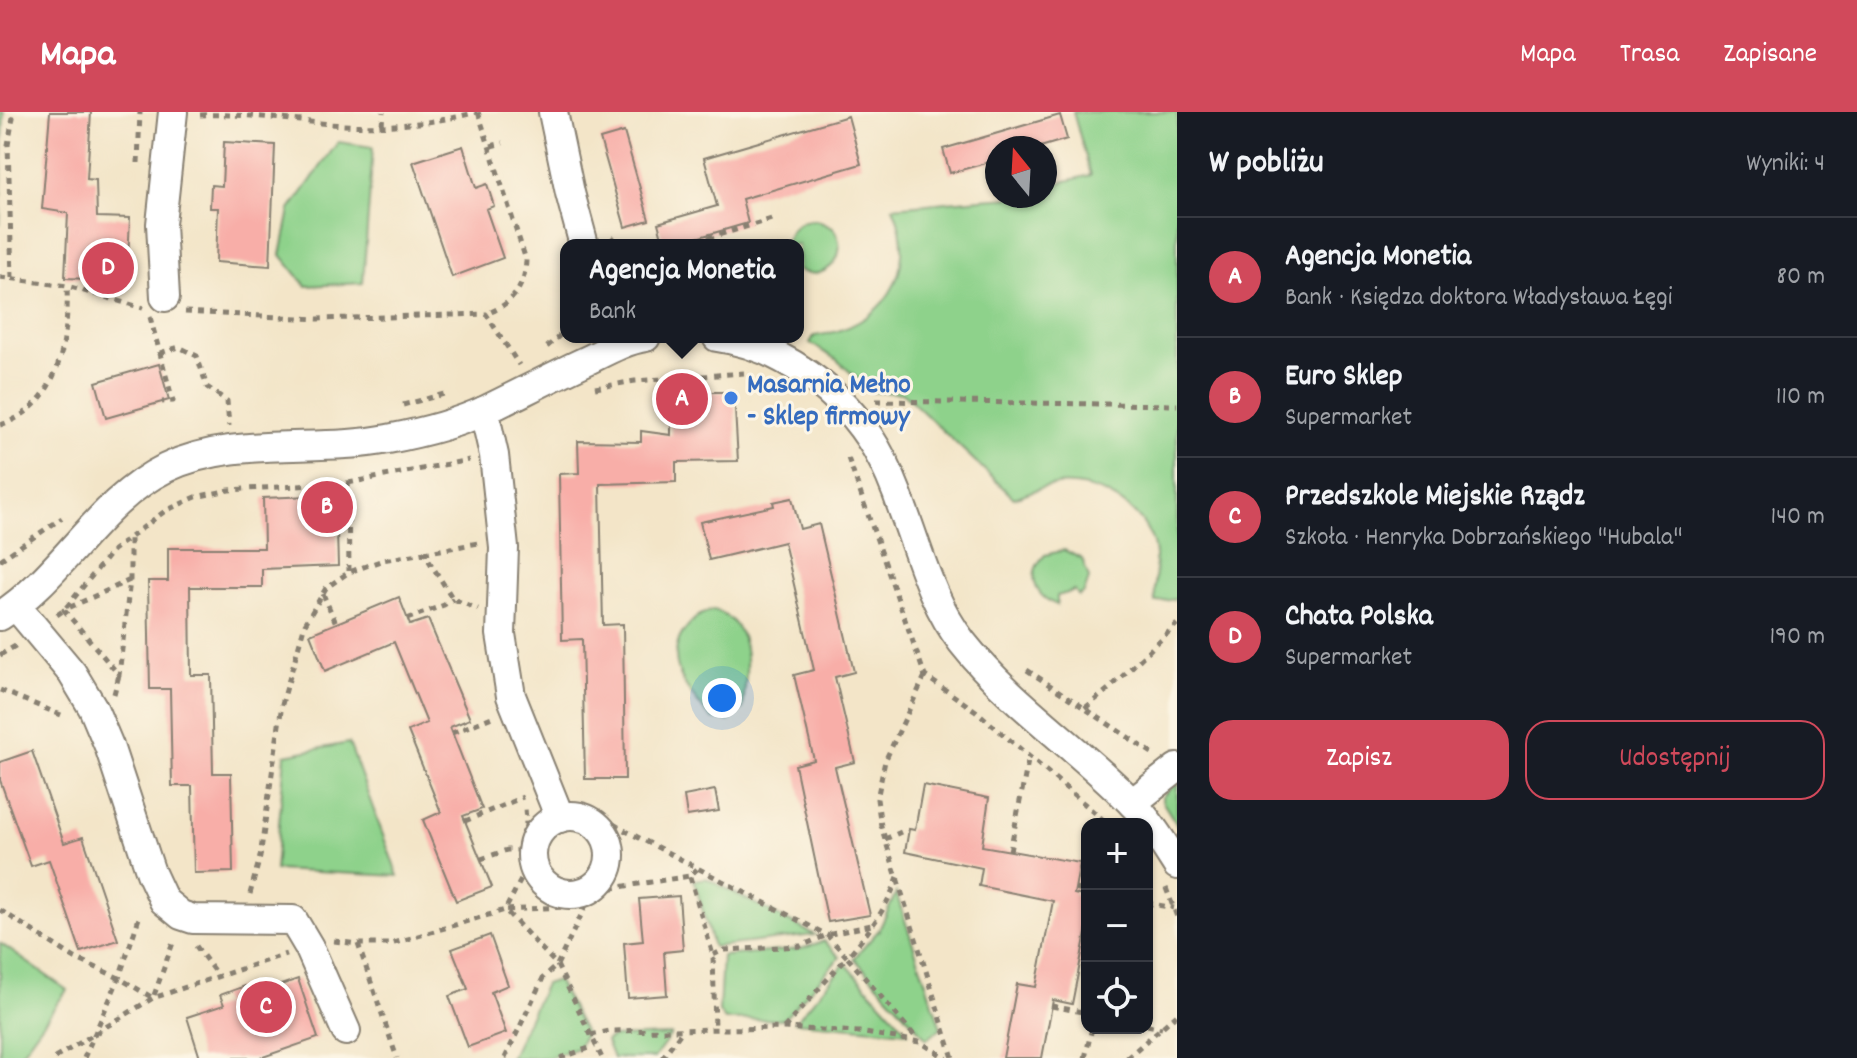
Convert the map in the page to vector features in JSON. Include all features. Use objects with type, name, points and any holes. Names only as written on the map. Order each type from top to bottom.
[{"type":"street","points":[[553,112],[582,239]]},
{"type":"street","points":[[162,307],[161,224],[172,114]]},
{"type":"street","points":[[346,1031],[309,947],[293,920],[193,919],[181,915],[164,901],[151,873],[109,746],[93,708],[72,673],[35,629],[8,611],[39,585],[93,524],[136,485],[169,466],[205,454],[242,449],[346,445],[388,439],[440,426],[484,411],[612,343]]},
{"type":"street","points":[[745,343],[803,370],[829,390],[853,417],[876,447],[929,585],[960,640],[1006,690],[1132,803],[1177,865]]},
{"type":"street","points":[[484,411],[494,455],[504,548],[501,634],[511,696],[566,808]]},
{"type":"street","points":[[1132,803],[1175,769]]},
{"type":"path","points":[[12,278],[8,145],[14,112]]},
{"type":"path","points":[[382,125],[383,112]]},
{"type":"path","points":[[0,277],[67,286],[162,307],[318,319],[486,314],[503,307],[521,288],[526,274],[526,260],[478,112],[445,121],[382,125],[334,124],[225,113],[172,114],[139,120]]},
{"type":"path","points":[[491,146],[503,143]]},
{"type":"path","points":[[705,239],[772,219]]},
{"type":"path","points":[[0,425],[20,419],[37,404],[53,379],[69,320],[67,286]]},
{"type":"path","points":[[162,307],[160,353],[173,401],[162,402]]},
{"type":"path","points":[[486,314],[510,351]]},
{"type":"path","points":[[160,353],[179,347],[197,356],[207,387],[227,401],[230,431]]},
{"type":"path","points":[[505,370],[519,365]]},
{"type":"path","points":[[590,389],[635,381],[743,373],[757,377]]},
{"type":"path","points":[[396,407],[451,392]]},
{"type":"path","points":[[863,401],[1177,405]]},
{"type":"path","points":[[846,451],[925,676],[976,711],[1100,818]]},
{"type":"path","points":[[64,610],[113,550],[165,511],[196,497],[229,490],[348,483],[494,455]]},
{"type":"path","points":[[348,483],[349,572]]},
{"type":"path","points":[[64,610],[119,675],[130,580],[130,537]]},
{"type":"path","points":[[250,921],[250,889],[260,857],[282,704],[305,624],[322,593],[349,572],[383,560],[484,541],[485,550]]},
{"type":"path","points":[[424,553],[453,599],[476,611],[485,603]]},
{"type":"path","points":[[0,655],[64,610],[130,580]]},
{"type":"path","points":[[322,593],[336,623]]},
{"type":"path","points":[[407,619],[453,599]]},
{"type":"path","points":[[1175,769],[1085,708],[1177,624]]},
{"type":"path","points":[[925,676],[885,761],[877,799],[885,839],[953,1058]]},
{"type":"path","points":[[0,690],[73,720]]},
{"type":"path","points":[[452,733],[496,715]]},
{"type":"path","points":[[1010,851],[1029,756]]},
{"type":"path","points":[[465,821],[525,796]]},
{"type":"path","points":[[566,808],[620,828],[827,935],[920,1042],[946,1058]]},
{"type":"path","points":[[885,839],[901,832]]},
{"type":"path","points":[[481,859],[507,850],[521,850]]},
{"type":"path","points":[[55,1058],[153,998],[309,947],[331,941],[391,944],[505,910],[586,905],[613,888],[690,876],[698,868]]},
{"type":"path","points":[[690,876],[713,955],[715,1028]]},
{"type":"path","points":[[784,1028],[876,924],[898,877]]},
{"type":"path","points":[[1075,889],[1081,890]]},
{"type":"path","points":[[1153,904],[1174,908]]},
{"type":"path","points":[[505,1058],[543,978],[557,965],[586,905]]},
{"type":"path","points":[[0,910],[75,958],[153,998]]},
{"type":"path","points":[[505,910],[557,965],[602,1058]]},
{"type":"path","points":[[84,1058],[119,978],[140,915]]},
{"type":"path","points":[[713,955],[724,950],[801,946],[827,935],[876,924]]},
{"type":"path","points":[[358,944],[397,1058]]},
{"type":"path","points":[[1052,1006],[1081,1012]]},
{"type":"path","points":[[1127,1058],[1177,1014]]},
{"type":"path","points":[[1153,1026],[1162,1028]]},
{"type":"path","points":[[591,1035],[610,1031],[784,1028],[859,1032],[920,1042]]},
{"type":"path","points":[[662,1058],[682,1030]]},
{"type":"path","points":[[1085,1058],[1091,1034]]},
{"type":"path","points":[[560,1058],[595,1046]]},
{"type":"green space","points":[[0,112],[4,112],[0,225]]},
{"type":"green space","points":[[1073,112],[1177,112],[1177,599],[1155,602],[1152,540],[1145,526],[1123,504],[1095,490],[1065,485],[1046,487],[1014,498],[903,393],[872,392],[837,360],[810,343],[814,336],[859,322],[890,293],[902,254],[893,207],[985,198],[985,208],[1057,208],[1057,183],[1091,175]]},
{"type":"green space","points":[[338,142],[373,147],[363,283],[306,286],[281,255],[290,210]]},
{"type":"green space","points":[[816,220],[833,228],[838,238],[838,256],[826,270],[818,273],[804,272],[804,239],[787,239],[796,226]]},
{"type":"green space","points":[[1064,550],[1082,559],[1089,578],[1084,593],[1078,596],[1075,591],[1057,596],[1057,605],[1038,590],[1034,577],[1045,555]]},
{"type":"green space","points":[[714,610],[737,626],[745,651],[743,708],[729,721],[713,719],[695,699],[677,663],[676,651],[688,626],[700,615]]},
{"type":"green space","points":[[349,743],[398,876],[275,870],[285,755]]},
{"type":"green space","points":[[1177,782],[1177,825],[1162,797]]},
{"type":"green space","points":[[706,878],[815,935],[713,947],[694,880]]},
{"type":"green space","points":[[896,893],[941,1028],[927,1039],[854,958],[879,930]]},
{"type":"green space","points":[[824,941],[840,957],[784,1019],[725,1020],[719,1012],[722,956],[801,949]]},
{"type":"green space","points":[[0,943],[67,990],[20,1055],[0,1058]]},
{"type":"green space","points":[[845,963],[908,1032],[795,1022]]},
{"type":"green space","points":[[557,980],[585,1033],[578,1048],[548,1058],[510,1058],[545,984]]},
{"type":"green space","points":[[671,1035],[654,1058],[613,1058],[606,1041],[612,1037]]},
{"type":"building","points":[[50,112],[91,112],[87,179],[96,180],[97,217],[130,218],[128,260],[117,259],[116,280],[65,278],[68,213],[42,209]]},
{"type":"building","points":[[1060,115],[1067,139],[1057,142],[1057,136],[988,136]]},
{"type":"building","points":[[848,116],[861,164],[742,199],[748,223],[693,239],[662,239],[658,223],[717,206],[704,158]]},
{"type":"building","points":[[624,132],[649,220],[625,227],[600,139]]},
{"type":"building","points":[[985,137],[985,163],[950,173],[943,149]]},
{"type":"building","points":[[224,142],[275,145],[270,266],[216,262],[218,208],[210,208],[211,185],[222,186]]},
{"type":"building","points":[[463,146],[476,188],[487,184],[494,206],[486,209],[503,258],[452,277],[413,162]]},
{"type":"building","points":[[159,364],[169,400],[106,418],[96,382]]},
{"type":"building","points":[[671,392],[734,392],[738,461],[676,462],[676,482],[600,484],[603,625],[623,624],[625,779],[585,779],[582,639],[562,640],[559,474],[579,473],[578,441],[641,442],[641,431],[671,435]]},
{"type":"building","points":[[336,495],[338,566],[262,569],[262,587],[190,587],[191,675],[211,675],[213,773],[231,773],[233,872],[194,873],[192,786],[172,786],[170,689],[150,689],[148,581],[168,581],[168,548],[264,548],[263,498]]},
{"type":"building","points":[[792,498],[800,529],[819,524],[854,672],[835,677],[855,762],[835,767],[870,915],[828,922],[795,765],[814,760],[794,675],[814,670],[784,542],[709,560],[700,522],[774,506],[773,502]]},
{"type":"building","points":[[399,597],[410,625],[428,619],[470,719],[450,727],[482,809],[463,816],[492,887],[456,901],[423,820],[441,812],[408,731],[427,723],[394,642],[325,671],[310,634]]},
{"type":"building","points":[[32,751],[64,843],[83,837],[118,940],[81,952],[49,860],[31,866],[0,780],[0,762]]},
{"type":"building","points":[[923,785],[989,798],[982,846],[1080,863],[1074,894],[1081,896],[1081,958],[1072,1004],[1053,1000],[1042,1058],[1003,1058],[1017,984],[1036,987],[1053,901],[979,886],[982,868],[905,852],[909,829],[915,830]]},
{"type":"building","points":[[715,790],[719,811],[687,816],[684,796]]},
{"type":"building","points":[[679,896],[683,950],[664,952],[667,995],[628,998],[624,943],[643,941],[639,899]]},
{"type":"building","points":[[490,935],[508,985],[491,992],[506,1033],[468,1047],[449,996],[468,989],[452,949]]},
{"type":"building","points":[[298,979],[318,1038],[260,1058],[200,1058],[187,1017],[224,1005],[220,995],[245,986],[249,996]]},
{"type":"place","name":"Chata Polska","points":[[108,268]]},
{"type":"place","name":"Masarnia Mełno - Sklep firmowy","points":[[731,398]]},
{"type":"place","name":"Agencja Monetia","points":[[682,399]]},
{"type":"place","name":"Euro Sklep","points":[[327,507]]},
{"type":"place","name":"Przedszkole Miejskie Rządz","points":[[266,1007]]}]
